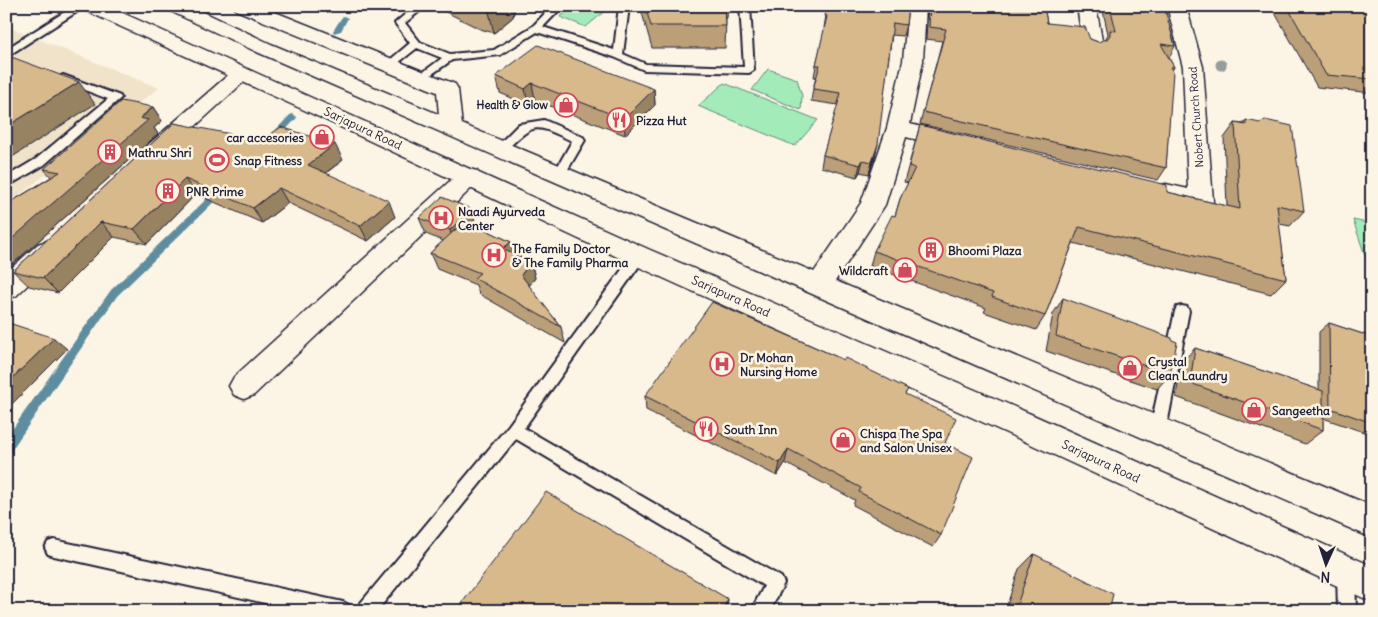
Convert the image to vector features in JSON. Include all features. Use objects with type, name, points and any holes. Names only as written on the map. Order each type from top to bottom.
[{"type":"main road","name":"Sarjapura Road","points":[[91,6],[639,256],[1022,425],[1372,584]]},
{"type":"main road","points":[[242,6],[447,89],[451,126]]},
{"type":"main road","points":[[819,285],[873,205],[898,128],[913,61],[917,6]]},
{"type":"main road","points":[[1086,6],[1093,46]]},
{"type":"main road","points":[[184,7],[264,48],[451,126],[1372,522]]},
{"type":"main road","name":"Nobert Church Road","points":[[1144,187],[1201,201],[1193,67],[1171,8]]},
{"type":"main road","points":[[144,160],[241,74]]},
{"type":"main road","points":[[898,128],[974,146]]},
{"type":"main road","points":[[244,386],[469,177]]},
{"type":"main road","points":[[6,290],[64,235]]},
{"type":"lane","points":[[9,56],[81,6]]},
{"type":"lane","points":[[421,6],[400,23],[416,44],[449,57],[496,53],[536,28],[558,6]]},
{"type":"lane","points":[[618,55],[624,6]]},
{"type":"lane","points":[[536,28],[618,55],[644,67],[749,70],[745,6]]},
{"type":"lane","points":[[389,65],[416,44]]},
{"type":"lane","points":[[422,78],[449,57]]},
{"type":"lane","points":[[6,183],[40,162],[116,98],[52,73]]},
{"type":"lane","points":[[501,148],[523,128],[544,124],[579,140],[560,173]]},
{"type":"lane","points":[[365,611],[514,430],[639,256]]},
{"type":"lane","points":[[1158,430],[1182,311]]},
{"type":"lane","points":[[514,430],[775,583],[760,611]]},
{"type":"lane","points":[[54,548],[343,611]]},
{"type":"lane","points":[[1346,572],[1347,611]]},
{"type":"shaded area","points":[[6,26],[159,88],[6,205]]},
{"type":"green space","points":[[575,6],[611,6],[586,27],[560,17]]},
{"type":"green space","points":[[768,69],[797,79],[802,96],[801,110],[752,90]]},
{"type":"green space","points":[[724,83],[818,120],[795,146],[698,106]]},
{"type":"green space","points":[[1353,220],[1372,224],[1372,276]]},
{"type":"building","points":[[472,6],[496,6],[489,12]]},
{"type":"building","points":[[645,6],[725,6],[726,26],[651,26]]},
{"type":"building","points":[[827,6],[908,6],[906,25],[893,23],[878,144],[872,162],[863,160],[860,165],[823,155],[841,93],[813,89],[820,65],[816,65],[827,16],[825,16]]},
{"type":"building","points":[[930,6],[1044,6],[1047,23],[1085,27],[1090,39],[1098,42],[1107,39],[1110,35],[1110,30],[1116,31],[1110,6],[1164,6],[1175,46],[1161,44],[1174,67],[1170,67],[1173,72],[1166,168],[923,112],[946,29],[929,27]]},
{"type":"building","points":[[1287,6],[1372,6],[1372,79],[1326,75]]},
{"type":"building","points":[[538,45],[654,89],[624,119],[532,83],[525,89],[496,76]]},
{"type":"building","points":[[6,55],[79,82],[6,127]]},
{"type":"building","points":[[121,101],[153,107],[140,118],[148,120],[6,244],[6,205],[60,172],[44,169]]},
{"type":"building","points":[[1246,120],[1260,123],[1265,120],[1292,126],[1304,211],[1277,205],[1286,279],[1079,227],[1045,316],[992,297],[993,293],[874,251],[892,215],[895,216],[900,199],[915,168],[909,166],[920,125],[1167,185],[1167,192],[1240,209],[1235,123],[1246,125]]},
{"type":"building","points":[[174,123],[262,140],[281,127],[335,144],[308,165],[389,201],[360,226],[279,188],[253,208],[185,179],[134,229],[101,222],[43,278],[13,271]]},
{"type":"building","points":[[442,197],[471,209],[450,230],[419,218]]},
{"type":"building","points":[[466,220],[511,242],[502,249],[531,262],[521,275],[561,327],[474,278],[480,273],[430,253]]},
{"type":"building","points":[[1063,298],[1172,338],[1172,340],[1177,342],[1170,374],[1056,336]]},
{"type":"building","points":[[712,302],[844,360],[845,358],[908,389],[905,394],[956,418],[945,443],[973,457],[941,535],[859,492],[861,488],[788,449],[780,463],[645,396]]},
{"type":"building","points":[[6,322],[54,338],[6,384]]},
{"type":"building","points":[[1329,323],[1372,337],[1372,423],[1330,408]]},
{"type":"building","points":[[1195,348],[1323,391],[1323,430],[1190,383]]},
{"type":"building","points":[[546,492],[728,599],[722,611],[456,611]]},
{"type":"building","points":[[1034,554],[1113,594],[1109,611],[1015,611]]},
{"type":"waterway","points":[[337,31],[344,18]]},
{"type":"waterway","points":[[275,136],[293,117]]},
{"type":"waterway","points":[[6,448],[114,293],[219,192]]},
{"type":"place","name":"Health & Glow","points":[[566,105]]},
{"type":"place","name":"Pizza Hut","points":[[619,120]]},
{"type":"place","name":"car accesories","points":[[322,137]]},
{"type":"place","name":"Mathru Shri","points":[[110,152]]},
{"type":"place","name":"Snap Fitness","points":[[217,160]]},
{"type":"place","name":"PNR Prime","points":[[168,191]]},
{"type":"place","name":"Naadi Ayurveda Center","points":[[441,218]]},
{"type":"place","name":"Bhoomi Plaza","points":[[931,250]]},
{"type":"place","name":"The Family Doctor & The Family Pharma","points":[[494,255]]},
{"type":"place","name":"Wildcraft","points":[[905,270]]},
{"type":"place","name":"Dr Mohan Nursing Home","points":[[722,364]]},
{"type":"place","name":"Crystal Clean Laundry","points":[[1130,368]]},
{"type":"place","name":"Sangeetha","points":[[1254,410]]},
{"type":"place","name":"South Inn","points":[[706,429]]},
{"type":"place","name":"Chispa The Spa and Salon Unisex","points":[[843,440]]}]
